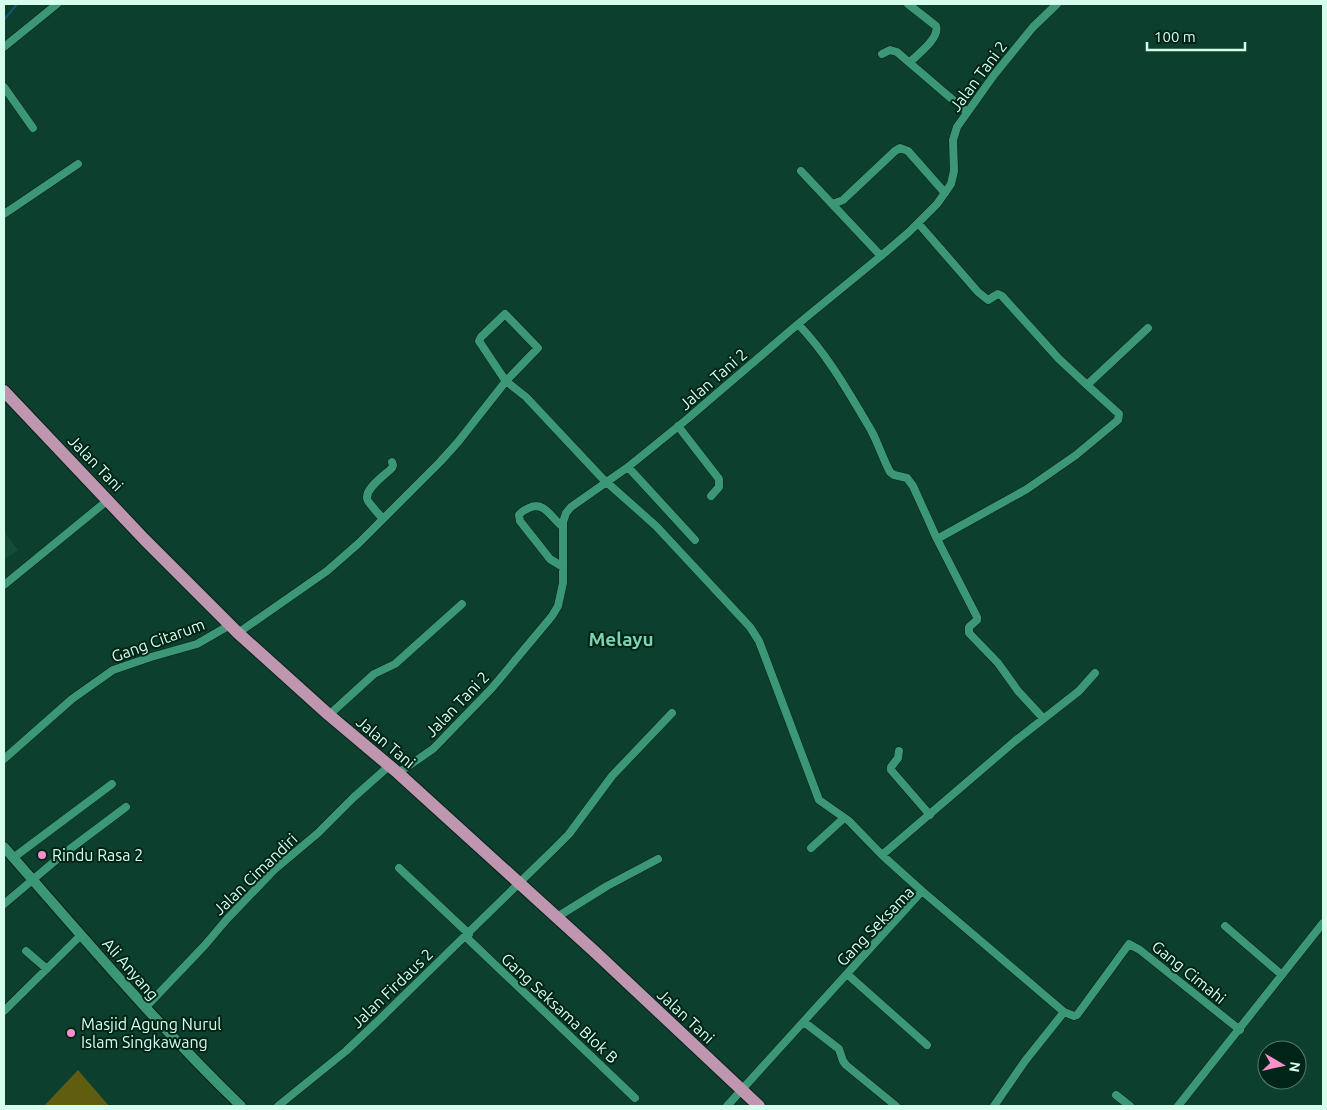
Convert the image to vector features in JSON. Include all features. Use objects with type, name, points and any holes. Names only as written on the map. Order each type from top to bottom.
[{"type":"highway","name":"Jalan Tani","points":[[4,391],[144,539],[234,629],[328,715],[394,769],[519,882],[760,1106]]},
{"type":"street","points":[[4,48],[57,4]]},
{"type":"street","points":[[908,4],[936,26],[938,30],[935,37],[910,62]]},
{"type":"street","name":"Jalan Tani 2","points":[[394,769],[433,749],[492,688],[552,616],[561,597],[563,520],[571,507],[608,483],[628,467],[882,256],[918,223],[945,193],[951,184],[954,171],[953,140],[957,127],[994,75],[1032,27],[1057,4]]},
{"type":"street","points":[[882,54],[890,50],[897,52],[967,112]]},
{"type":"street","points":[[4,87],[33,128]]},
{"type":"street","points":[[833,204],[847,197],[900,148],[908,151],[945,193]]},
{"type":"street","points":[[4,214],[78,164]]},
{"type":"street","points":[[801,171],[882,256]]},
{"type":"street","points":[[918,223],[978,292],[988,300],[998,294],[1002,296],[1055,355],[1119,414],[1118,420],[1076,455],[1027,489],[937,540]]},
{"type":"street","name":"Gang Citarum","points":[[4,759],[72,699],[113,670],[143,659],[197,644],[234,629],[328,571],[383,519],[458,442],[506,382],[538,348],[505,314],[479,341],[506,382]]},
{"type":"street","points":[[798,324],[821,350],[838,375],[871,431],[890,472],[910,480],[937,540],[977,617],[977,620],[968,628],[969,633],[998,663],[1018,691],[1043,718]]},
{"type":"street","points":[[1087,385],[1148,328]]},
{"type":"street","points":[[506,382],[526,397],[602,478],[656,526],[750,626],[759,641],[815,794],[825,806],[844,818],[922,891]]},
{"type":"street","points":[[678,426],[719,479],[718,487],[711,496]]},
{"type":"street","points":[[383,519],[366,496],[368,490],[394,466],[392,462]]},
{"type":"street","points":[[628,467],[696,540]]},
{"type":"street","points":[[4,585],[108,500]]},
{"type":"street","points":[[563,527],[544,508],[538,505],[520,512],[519,515],[520,521],[550,559],[563,567]]},
{"type":"street","points":[[328,715],[374,674],[394,664],[462,604]]},
{"type":"street","points":[[882,855],[1015,741],[1079,690],[1095,673]]},
{"type":"street","name":"Jalan Firdaus 2","points":[[278,1106],[346,1051],[468,935],[569,834],[612,776],[672,713]]},
{"type":"street","points":[[899,751],[898,758],[891,767],[891,770],[930,815]]},
{"type":"street","name":"Jalan Cimandiri","points":[[145,1008],[274,870],[318,833],[353,798],[394,769]]},
{"type":"street","points":[[13,858],[112,784]]},
{"type":"street","points":[[4,904],[32,879],[126,807]]},
{"type":"street","points":[[811,848],[844,818]]},
{"type":"street","name":"Ali Anyang","points":[[4,847],[145,1008],[241,1106]]},
{"type":"street","points":[[557,917],[607,886],[658,859]]},
{"type":"street","name":"Gang Seksama Blok B","points":[[399,868],[635,1098]]},
{"type":"street","name":"Gang Seksama","points":[[727,1106],[922,891],[1064,1012]]},
{"type":"street","points":[[1178,1106],[1323,923]]},
{"type":"street","points":[[1225,926],[1282,975]]},
{"type":"street","points":[[4,1011],[81,934]]},
{"type":"street","name":"Gang Cimahi","points":[[1064,1012],[1074,1016],[1077,1015],[1129,944],[1140,950],[1240,1030]]},
{"type":"street","points":[[26,951],[47,969]]},
{"type":"street","points":[[847,974],[927,1045]]},
{"type":"street","points":[[996,1106],[1025,1061],[1064,1012]]},
{"type":"street","points":[[804,1022],[836,1046],[846,1065],[896,1106]]},
{"type":"street","points":[[1116,1095],[1130,1106]]},
{"type":"shaded area","points":[[4,532],[18,550],[4,560]]},
{"type":"shaded area","points":[[78,1070],[109,1106],[44,1106]]},
{"type":"waterway","points":[[4,20],[17,4]]},
{"type":"place","name":"Rindu Rasa 2","points":[[42,855]]},
{"type":"place","name":"Masjid Agung Nurul Islam Singkawang","points":[[71,1033]]},
{"type":"district","name":"Melayu","points":[[621,639]]}]
